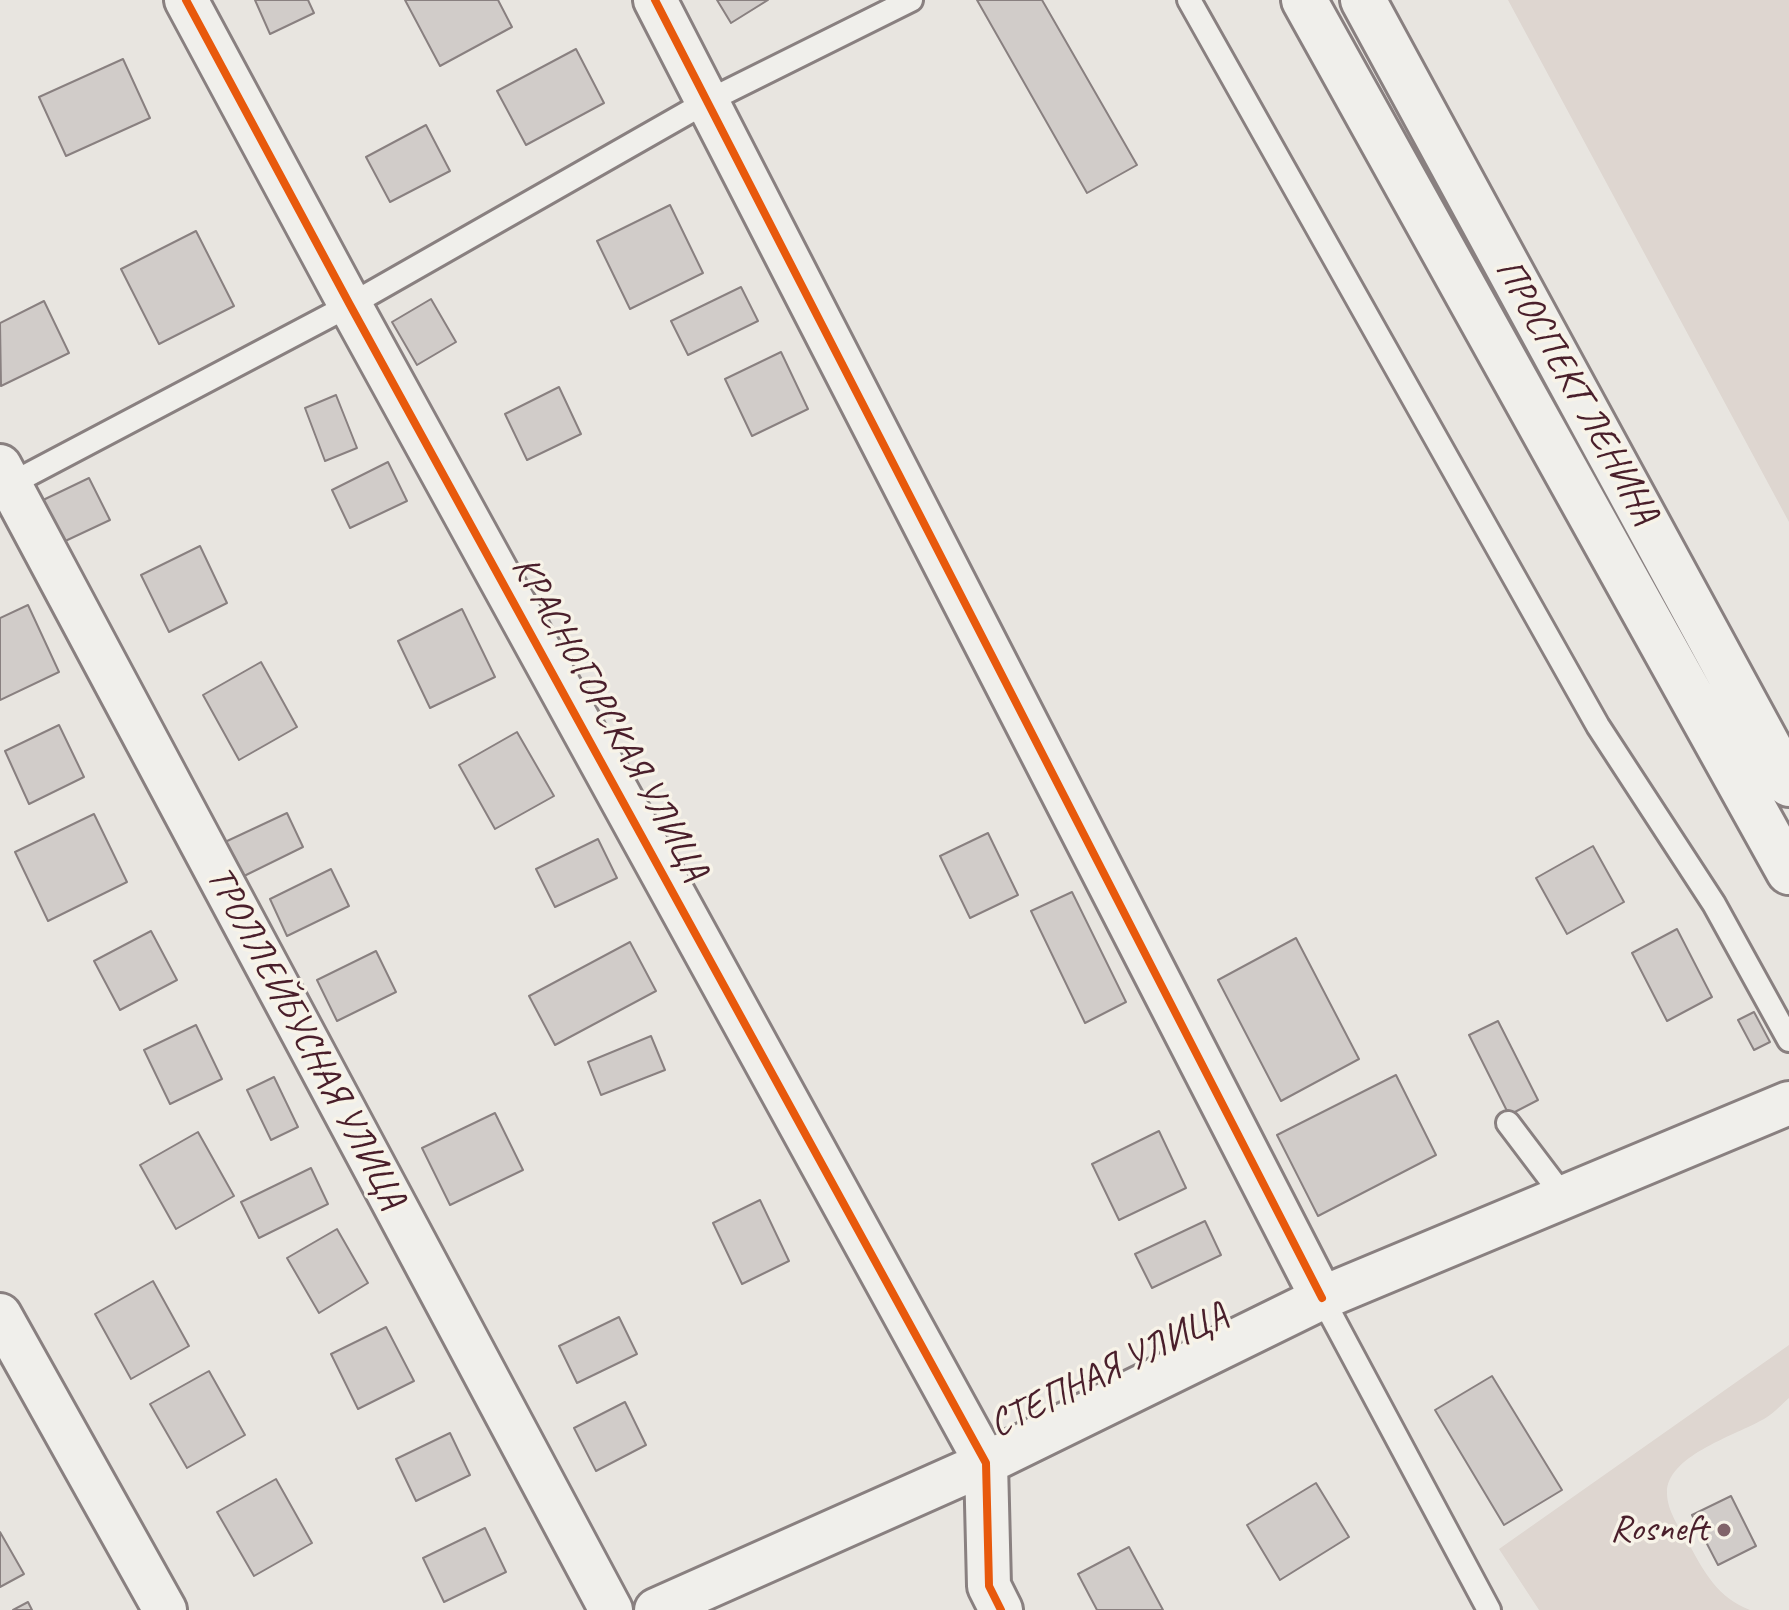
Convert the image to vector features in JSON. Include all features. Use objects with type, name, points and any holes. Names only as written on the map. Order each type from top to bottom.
[{"type":"main road","points":[[1304,0],[1789,872]]},
{"type":"main road","name":"ПРОСПЕКТ ЛЕНИНА","points":[[1363,0],[1789,784]]},
{"type":"street","name":"КРАСНОГОРСКАЯ УЛИЦА","points":[[186,0],[350,305],[986,1463]]},
{"type":"street","points":[[655,0],[1322,1298]]},
{"type":"street","name":"ТРОЛЛЕЙБУСНАЯ УЛИЦА","points":[[3,480],[611,1610]]},
{"type":"street","name":"СТЕПНАЯ УЛИЦА","points":[[656,1610],[986,1463],[1322,1298],[1789,1103]]},
{"type":"street","points":[[0,1315],[165,1610]]},
{"type":"street","points":[[986,1463],[989,1586],[1001,1610]]},
{"type":"lane","points":[[3,480],[350,305],[708,101],[911,0]]},
{"type":"lane","points":[[1189,0],[1598,726],[1714,904],[1789,1040]]},
{"type":"lane","points":[[1508,1123],[1564,1197]]},
{"type":"lane","points":[[1322,1298],[1489,1610]]},
{"type":"shaded area","points":[[1508,0],[1789,0],[1789,522]]},
{"type":"shaded area","points":[[1789,1345],[1789,1398],[1764,1419],[1689,1458],[1670,1480],[1667,1493],[1675,1520],[1706,1574],[1729,1599],[1750,1610],[1539,1610],[1499,1549]]},
{"type":"building","points":[[255,0],[308,0],[314,13],[270,34]]},
{"type":"building","points":[[405,0],[498,0],[512,27],[440,66]]},
{"type":"building","points":[[717,0],[768,0],[731,23]]},
{"type":"building","points":[[977,0],[1042,0],[1137,165],[1087,193]]},
{"type":"building","points":[[576,49],[604,103],[526,145],[497,91]]},
{"type":"building","points":[[123,59],[150,118],[66,156],[39,97]]},
{"type":"building","points":[[426,125],[450,171],[390,202],[366,157]]},
{"type":"building","points":[[670,205],[703,273],[630,309],[597,241]]},
{"type":"building","points":[[196,231],[234,306],[159,344],[121,269]]},
{"type":"building","points":[[741,287],[758,321],[688,355],[671,321]]},
{"type":"building","points":[[431,299],[456,342],[417,365],[392,322]]},
{"type":"building","points":[[44,301],[69,353],[1,386],[0,323]]},
{"type":"building","points":[[781,352],[808,409],[752,436],[725,379]]},
{"type":"building","points":[[559,387],[581,434],[527,460],[505,414]]},
{"type":"building","points":[[336,395],[357,448],[325,461],[305,408]]},
{"type":"building","points":[[388,462],[407,501],[350,528],[332,490]]},
{"type":"building","points":[[89,478],[110,520],[61,543],[41,501]]},
{"type":"building","points":[[200,546],[227,603],[169,632],[141,575]]},
{"type":"building","points":[[28,605],[59,672],[0,700],[0,618]]},
{"type":"building","points":[[462,609],[495,677],[430,708],[398,641]]},
{"type":"building","points":[[261,662],[297,727],[239,760],[203,695]]},
{"type":"building","points":[[59,725],[84,777],[29,804],[5,751]]},
{"type":"building","points":[[517,732],[554,796],[495,829],[459,765]]},
{"type":"building","points":[[287,813],[303,847],[242,877],[225,842]]},
{"type":"building","points":[[94,814],[127,882],[48,921],[15,852]]},
{"type":"building","points":[[988,833],[1018,895],[970,918],[940,856]]},
{"type":"building","points":[[598,839],[617,878],[555,907],[536,869]]},
{"type":"building","points":[[1593,846],[1624,902],[1567,934],[1536,878]]},
{"type":"building","points":[[331,869],[349,906],[287,936],[270,899]]},
{"type":"building","points":[[1072,892],[1126,1002],[1085,1023],[1031,911]]},
{"type":"building","points":[[1677,929],[1712,997],[1667,1021],[1632,953]]},
{"type":"building","points":[[151,931],[177,980],[120,1010],[94,961]]},
{"type":"building","points":[[1296,938],[1359,1059],[1281,1101],[1218,980]]},
{"type":"building","points":[[630,942],[656,991],[555,1045],[529,996]]},
{"type":"building","points":[[376,951],[396,992],[337,1021],[317,980]]},
{"type":"building","points":[[1754,1012],[1770,1042],[1754,1050],[1738,1020]]},
{"type":"building","points":[[1498,1021],[1538,1100],[1509,1115],[1469,1035]]},
{"type":"building","points":[[196,1025],[222,1079],[170,1104],[144,1050]]},
{"type":"building","points":[[651,1036],[665,1070],[601,1095],[588,1062]]},
{"type":"building","points":[[1396,1075],[1436,1155],[1318,1216],[1277,1135]]},
{"type":"building","points":[[274,1077],[298,1127],[271,1140],[247,1090]]},
{"type":"building","points":[[495,1113],[523,1170],[450,1205],[422,1148]]},
{"type":"building","points":[[1159,1131],[1186,1188],[1119,1220],[1092,1164]]},
{"type":"building","points":[[198,1132],[234,1196],[176,1229],[140,1165]]},
{"type":"building","points":[[311,1168],[328,1204],[259,1238],[241,1202]]},
{"type":"building","points":[[760,1200],[789,1261],[742,1284],[713,1223]]},
{"type":"building","points":[[1205,1221],[1221,1255],[1152,1288],[1135,1254]]},
{"type":"building","points":[[337,1229],[368,1283],[319,1313],[287,1258]]},
{"type":"building","points":[[153,1281],[189,1346],[131,1379],[95,1314]]},
{"type":"building","points":[[619,1317],[637,1354],[577,1383],[559,1346]]},
{"type":"building","points":[[386,1327],[414,1381],[358,1409],[331,1354]]},
{"type":"building","points":[[209,1371],[245,1435],[187,1468],[150,1404]]},
{"type":"building","points":[[1492,1376],[1562,1490],[1504,1525],[1435,1410]]},
{"type":"building","points":[[625,1402],[646,1445],[596,1471],[574,1428]]},
{"type":"building","points":[[450,1433],[470,1475],[416,1501],[396,1459]]},
{"type":"building","points":[[276,1479],[312,1543],[254,1576],[217,1512]]},
{"type":"building","points":[[1316,1483],[1349,1537],[1280,1580],[1247,1525]]},
{"type":"building","name":"Rosneft","points":[[1731,1496],[1756,1546],[1718,1565],[1692,1515]]},
{"type":"building","points":[[485,1528],[506,1572],[444,1602],[423,1558]]},
{"type":"building","points":[[0,1532],[24,1574],[0,1587]]},
{"type":"building","points":[[1129,1547],[1163,1610],[1097,1610],[1078,1574]]},
{"type":"building","points":[[28,1602],[32,1610],[13,1610]]},
{"type":"cycle path","points":[[186,0],[350,305],[986,1463],[989,1586],[1001,1610]]},
{"type":"cycle path","points":[[655,0],[1322,1298]]},
{"type":"place","name":"Rosneft","points":[[1724,1530]]}]
